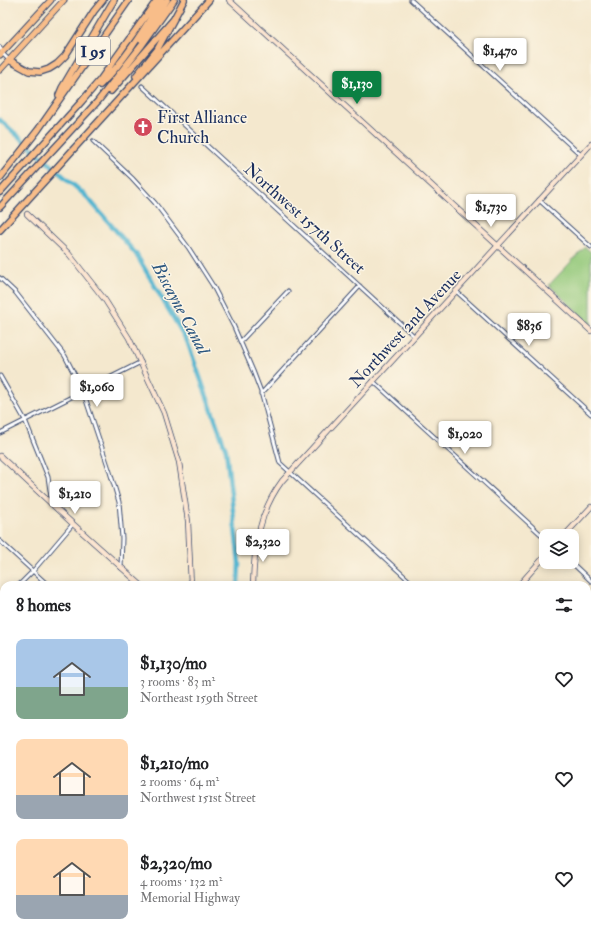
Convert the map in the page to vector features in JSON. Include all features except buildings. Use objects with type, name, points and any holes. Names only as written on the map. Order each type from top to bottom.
[{"type":"highway","points":[[9,60],[29,71],[40,72],[53,66],[65,56],[94,11],[103,0]]},
{"type":"highway","points":[[58,101],[62,88],[114,0]]},
{"type":"highway","name":"I 95","points":[[0,178],[38,130],[128,0]]},
{"type":"highway","points":[[0,192],[100,80],[157,0]]},
{"type":"highway","points":[[161,11],[162,0]]},
{"type":"highway","points":[[52,153],[119,75],[167,0]]},
{"type":"highway","points":[[82,101],[108,76],[161,11],[174,0]]},
{"type":"highway","points":[[84,137],[88,130],[128,86],[157,50],[184,0]]},
{"type":"highway","points":[[0,230],[209,0]]},
{"type":"highway","points":[[0,208],[99,105],[173,20]]},
{"type":"main road","points":[[1,54],[51,0]]},
{"type":"main road","points":[[0,70],[64,0]]},
{"type":"street","points":[[229,0],[591,331]]},
{"type":"street","points":[[411,0],[581,155]]},
{"type":"street","points":[[0,47],[1,54],[9,60]]},
{"type":"street","name":"Northwest 157th Street","points":[[142,86],[414,336]]},
{"type":"street","points":[[93,141],[144,191],[178,234],[217,292],[240,341],[261,394],[278,458],[281,464],[410,581]]},
{"type":"street","name":"Northwest 2nd Avenue","points":[[253,581],[257,540],[266,509],[277,489],[290,472],[591,144]]},
{"type":"street","points":[[539,200],[591,247]]},
{"type":"street","points":[[27,214],[69,254],[101,294],[129,338],[141,362],[164,414],[179,462],[188,521],[191,581]]},
{"type":"street","points":[[0,278],[16,293],[65,356],[83,391],[119,502],[122,538],[122,568]]},
{"type":"street","points":[[261,394],[360,286]]},
{"type":"street","points":[[240,341],[288,291]]},
{"type":"street","points":[[456,291],[591,414]]},
{"type":"street","points":[[0,433],[141,362]]},
{"type":"street","points":[[0,376],[26,420],[48,477],[52,504]]},
{"type":"street","points":[[373,381],[539,533]]},
{"type":"street","points":[[0,456],[136,581]]},
{"type":"street","points":[[570,529],[591,506]]},
{"type":"street","points":[[23,581],[73,524]]},
{"type":"street","points":[[0,541],[44,581]]},
{"type":"street","points":[[523,581],[539,563]]},
{"type":"street","points":[[579,569],[591,580]]},
{"type":"green space","points":[[585,247],[591,252],[591,325],[549,285]]},
{"type":"waterway","name":"Biscayne Canal","points":[[0,120],[87,197],[136,254],[187,341],[226,450],[239,563],[238,581]]},
{"type":"place","name":"First Alliance Church","points":[[143,127]]}]
